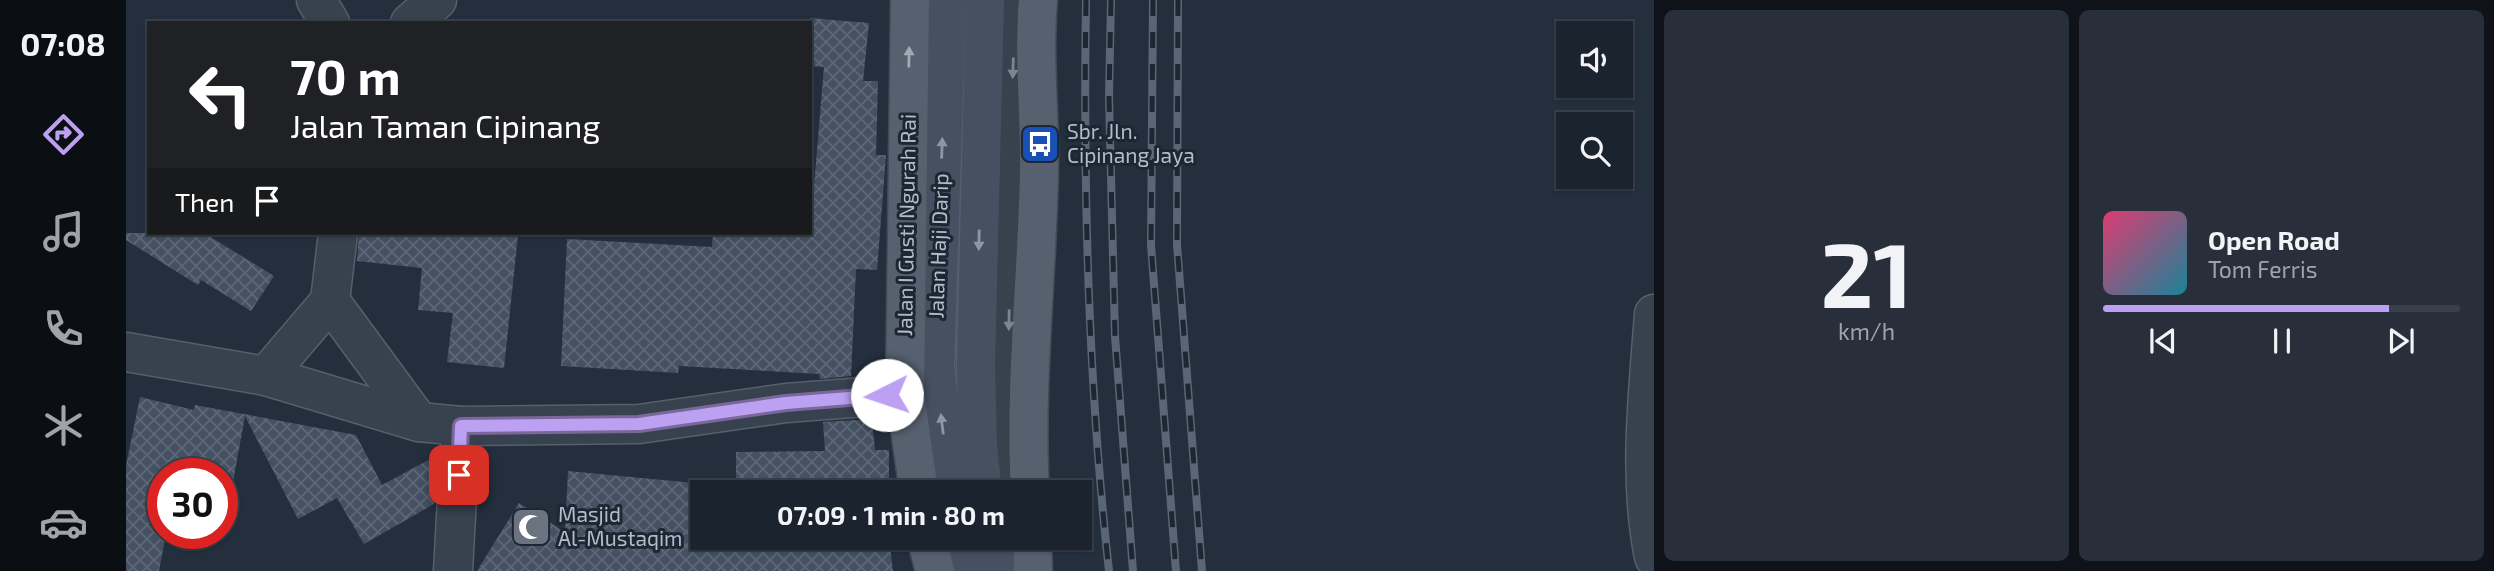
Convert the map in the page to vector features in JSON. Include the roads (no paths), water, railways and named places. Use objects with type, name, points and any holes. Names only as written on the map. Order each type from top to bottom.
[{"type":"main road","name":"Jalan I Gusti Ngurah Rai","points":[[910,0],[905,394],[917,480]]},
{"type":"main road","name":"Jalan Haji Darip","points":[[947,0],[935,368],[949,480]]},
{"type":"main road","name":"Jalan Haji Darip","points":[[982,480],[976,365],[985,0]]},
{"type":"main road","points":[[1029,480],[1027,443],[1039,167],[1036,120],[1038,0]]},
{"type":"main road","points":[[929,550],[934,571]]},
{"type":"main road","points":[[965,550],[970,571]]},
{"type":"main road","points":[[994,550],[1000,571]]},
{"type":"main road","points":[[1032,550],[1033,571]]},
{"type":"street","points":[[316,0],[329,21]]},
{"type":"street","points":[[412,21],[437,0]]},
{"type":"street","points":[[266,376],[330,301],[338,235]]},
{"type":"street","points":[[330,301],[419,422]]},
{"type":"street","points":[[1654,314],[1646,422],[1646,488],[1654,557]]},
{"type":"street","points":[[126,352],[266,376],[419,422],[461,426],[639,424],[786,403],[905,394]]},
{"type":"street","points":[[453,571],[461,426]]},
{"type":"lane","points":[[1003,480],[1016,0]]},
{"type":"lane","points":[[1000,571],[1002,550]]},
{"type":"railway","points":[[1086,0],[1088,286],[1096,429],[1109,571]]},
{"type":"railway","points":[[1111,0],[1109,96],[1115,336],[1133,571]]},
{"type":"railway","points":[[1153,0],[1151,245],[1176,571]]},
{"type":"railway","points":[[1178,0],[1177,244],[1202,571]]},
{"type":"place","name":"Sbr. Jln. Cipinang Jaya","points":[[1040,144]]},
{"type":"place","name":"Masjid Al-Mustaqim","points":[[531,527]]}]
